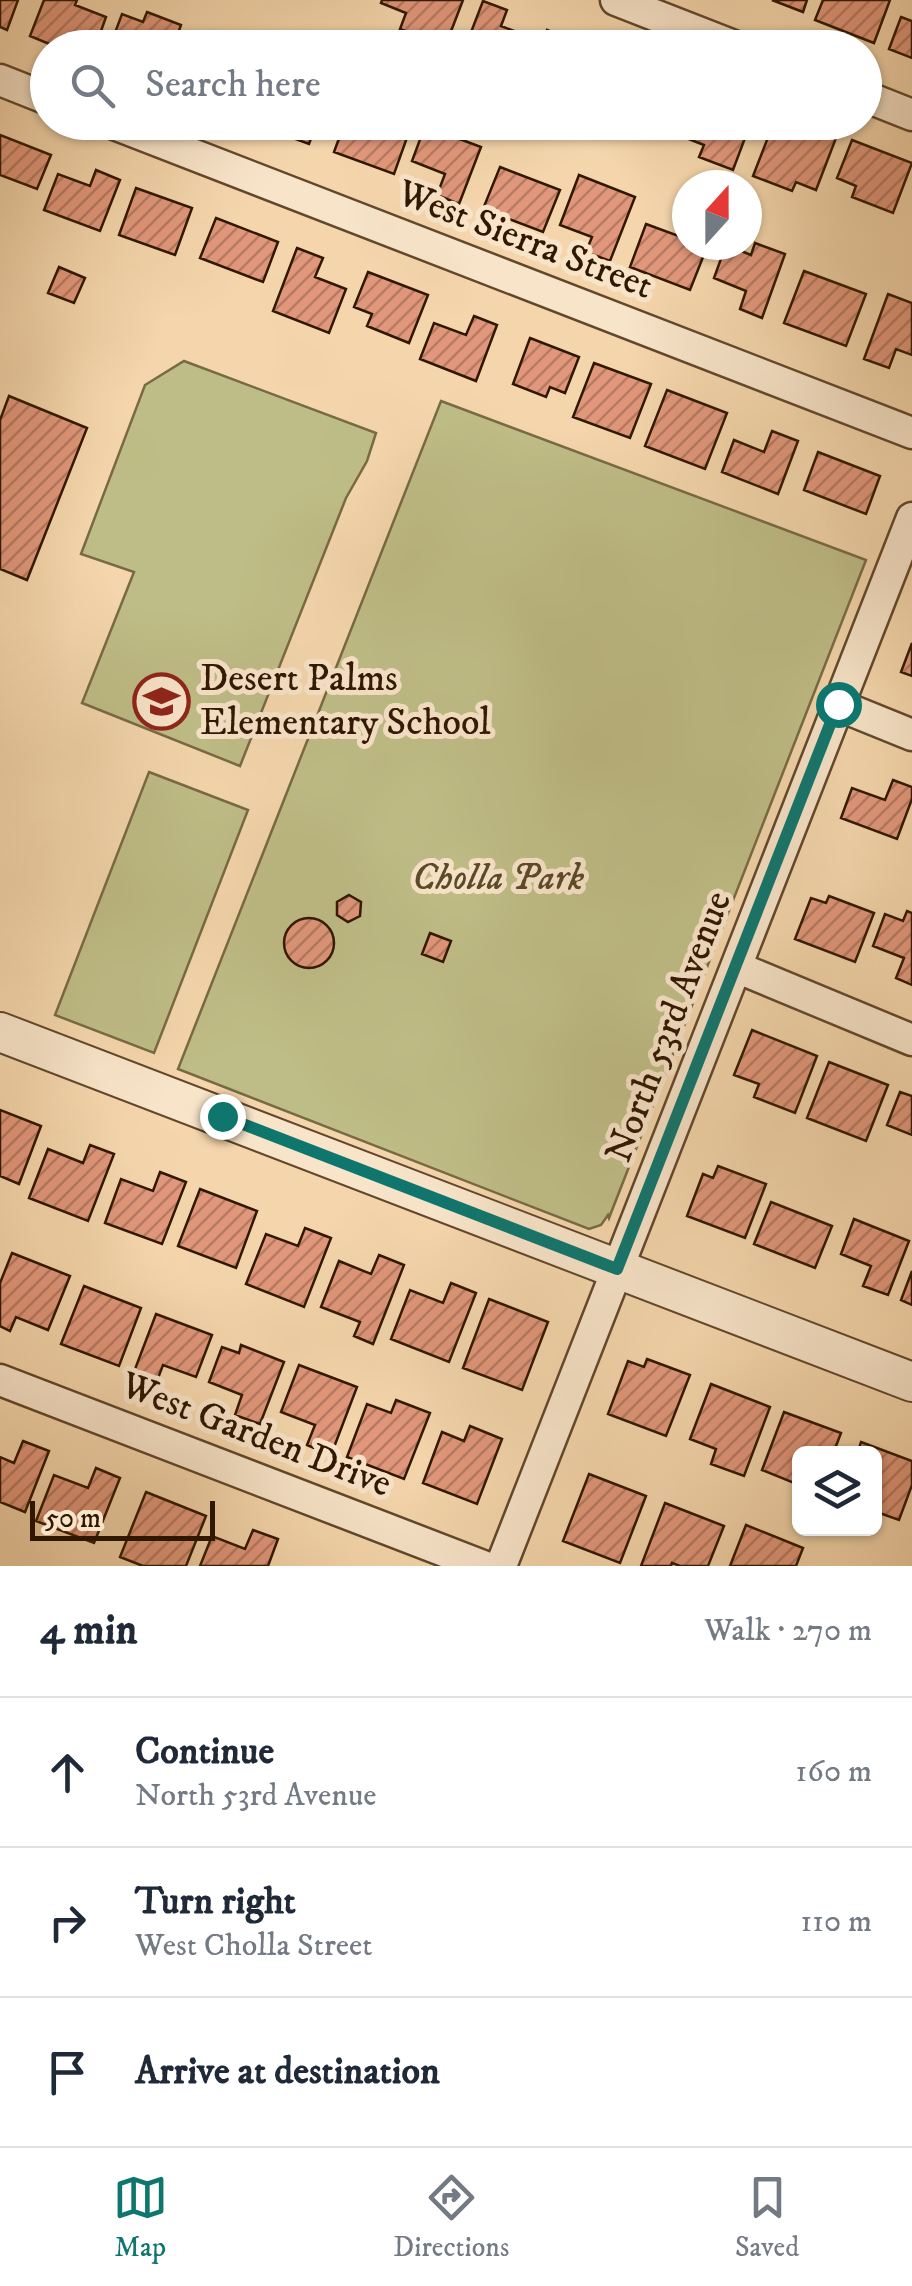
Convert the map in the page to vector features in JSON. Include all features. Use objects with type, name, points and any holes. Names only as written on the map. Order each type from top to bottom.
[{"type":"street","points":[[616,0],[692,30]]},
{"type":"street","points":[[0,80],[30,91]]},
{"type":"street","points":[[882,103],[912,115]]},
{"type":"street","name":"West Sierra Street","points":[[155,140],[912,433]]},
{"type":"street","name":"North 53rd Avenue","points":[[501,1566],[912,518]]},
{"type":"street","points":[[838,704],[912,735]]},
{"type":"street","points":[[736,968],[912,1040]]},
{"type":"street","points":[[0,1032],[912,1382]]},
{"type":"street","name":"West Garden Drive","points":[[0,1380],[483,1566]]},
{"type":"green space","points":[[184,361],[376,433],[367,461],[346,498],[240,766],[82,703],[134,572],[81,554],[145,385]]},
{"type":"green space","name":"Cholla Park","points":[[441,401],[866,560],[609,1218],[608,1215],[601,1225],[589,1229],[178,1069]]},
{"type":"green space","points":[[149,772],[248,810],[154,1053],[55,1015]]},
{"type":"building","points":[[0,0],[18,0],[7,30],[0,27]]},
{"type":"building","points":[[44,0],[77,0],[75,5],[106,17],[101,30],[32,30]]},
{"type":"building","points":[[463,0],[452,30],[402,30],[406,13],[381,3]]},
{"type":"building","points":[[772,0],[807,0],[803,12]]},
{"type":"building","points":[[823,0],[890,0],[879,30],[841,30],[815,20]]},
{"type":"building","points":[[483,1],[507,10],[501,26],[511,30],[472,30]]},
{"type":"building","points":[[147,12],[181,25],[179,30],[116,30],[122,14],[143,22]]},
{"type":"building","points":[[901,17],[912,21],[912,58],[889,49]]},
{"type":"building","points":[[0,135],[51,155],[37,189],[0,175]]},
{"type":"building","points":[[338,140],[406,140],[394,174],[334,152]]},
{"type":"building","points":[[420,140],[462,140],[481,147],[459,204],[437,195],[445,174],[412,161]]},
{"type":"building","points":[[691,140],[744,140],[733,170],[699,157],[704,145]]},
{"type":"building","points":[[767,140],[835,140],[816,190],[796,182],[792,191],[762,179],[762,170],[755,170]]},
{"type":"building","points":[[852,140],[912,163],[893,213],[852,197],[856,186],[837,178]]},
{"type":"building","points":[[500,167],[560,190],[543,232],[483,209]]},
{"type":"building","points":[[96,170],[120,180],[100,231],[44,210],[58,174],[90,186]]},
{"type":"building","points":[[579,175],[635,197],[610,261],[586,252],[592,237],[560,225]]},
{"type":"building","points":[[136,188],[192,208],[175,255],[119,235]]},
{"type":"building","points":[[216,218],[278,242],[263,282],[200,258]]},
{"type":"building","points":[[646,224],[672,234],[672,260],[702,260],[690,290],[630,267]]},
{"type":"building","points":[[762,246],[785,254],[762,318],[740,309],[746,291],[714,278],[721,260],[762,260]]},
{"type":"building","points":[[297,248],[323,258],[315,277],[346,289],[329,333],[273,311]]},
{"type":"building","points":[[59,267],[85,278],[74,303],[48,293]]},
{"type":"building","points":[[804,271],[866,294],[846,346],[784,323]]},
{"type":"building","points":[[368,272],[428,295],[409,343],[367,326],[372,314],[354,307]]},
{"type":"building","points":[[888,294],[912,303],[912,355],[896,349],[889,368],[864,359]]},
{"type":"building","points":[[474,316],[497,325],[476,381],[420,359],[434,323],[466,335]]},
{"type":"building","points":[[530,338],[579,357],[565,393],[550,387],[546,397],[513,384]]},
{"type":"building","points":[[594,363],[651,384],[630,438],[573,417]]},
{"type":"building","points":[[667,390],[727,413],[705,469],[645,446]]},
{"type":"building","points":[[9,396],[87,428],[27,580],[0,569],[0,420]]},
{"type":"building","points":[[772,431],[798,441],[778,494],[722,472],[734,440],[764,452]]},
{"type":"building","points":[[818,452],[880,476],[866,514],[804,490]]},
{"type":"building","points":[[912,643],[912,676],[901,672]]},
{"type":"building","points":[[893,780],[912,787],[912,799],[897,839],[841,818],[852,788],[885,800]]},
{"type":"building","points":[[349,895],[361,902],[360,916],[348,922],[337,915],[337,902]]},
{"type":"building","points":[[829,896],[874,913],[855,962],[795,939],[811,898],[826,903]]},
{"type":"building","points":[[907,911],[912,913],[912,985],[896,978],[904,958],[873,946],[885,914],[903,921]]},
{"type":"building","points":[[309,918],[326,926],[334,943],[326,960],[309,968],[292,960],[284,943],[292,926]]},
{"type":"building","points":[[430,933],[451,941],[443,962],[422,954]]},
{"type":"building","points":[[752,1030],[817,1056],[795,1113],[754,1097],[759,1084],[734,1075]]},
{"type":"building","points":[[829,1062],[888,1085],[866,1141],[807,1118]]},
{"type":"building","points":[[900,1092],[912,1096],[912,1135],[887,1125]]},
{"type":"building","points":[[0,1110],[41,1126],[19,1184],[0,1176]]},
{"type":"building","points":[[90,1145],[114,1154],[88,1221],[29,1198],[48,1149],[83,1163]]},
{"type":"building","points":[[718,1166],[766,1184],[745,1238],[687,1216],[703,1174],[713,1178]]},
{"type":"building","points":[[160,1172],[186,1182],[162,1244],[105,1223],[121,1179],[153,1191]]},
{"type":"building","points":[[200,1189],[257,1211],[236,1268],[178,1246]]},
{"type":"building","points":[[771,1202],[832,1226],[815,1268],[754,1244]]},
{"type":"building","points":[[854,1219],[909,1241],[888,1295],[863,1286],[871,1266],[841,1254]]},
{"type":"building","points":[[305,1228],[331,1238],[304,1307],[246,1284],[266,1234],[298,1246]]},
{"type":"building","points":[[12,1253],[70,1276],[48,1330],[16,1317],[10,1331],[0,1326],[0,1283]]},
{"type":"building","points":[[379,1255],[404,1265],[373,1344],[354,1336],[360,1322],[321,1307],[339,1261],[371,1274]]},
{"type":"building","points":[[912,1271],[912,1305],[901,1300]]},
{"type":"building","points":[[451,1283],[476,1293],[449,1362],[391,1339],[410,1290],[443,1303]]},
{"type":"building","points":[[84,1286],[141,1308],[119,1366],[61,1344]]},
{"type":"building","points":[[489,1299],[548,1322],[522,1390],[463,1368]]},
{"type":"building","points":[[156,1314],[212,1335],[196,1377],[163,1365],[155,1386],[132,1377]]},
{"type":"building","points":[[241,1345],[284,1362],[260,1424],[235,1415],[242,1395],[209,1382],[222,1347],[239,1353]]},
{"type":"building","points":[[647,1359],[690,1375],[666,1436],[608,1414],[628,1361],[644,1367]]},
{"type":"building","points":[[299,1365],[357,1387],[331,1455],[307,1445],[315,1425],[281,1412]]},
{"type":"building","points":[[711,1384],[770,1407],[744,1476],[711,1464],[716,1449],[690,1439]]},
{"type":"building","points":[[396,1400],[430,1413],[404,1479],[347,1457],[367,1404],[391,1413]]},
{"type":"building","points":[[784,1412],[841,1433],[836,1446],[792,1446],[792,1482],[762,1470]]},
{"type":"building","points":[[470,1426],[502,1439],[477,1504],[423,1483],[442,1432],[464,1441]]},
{"type":"building","points":[[23,1441],[49,1451],[25,1512],[0,1502],[0,1457],[14,1463]]},
{"type":"building","points":[[882,1450],[912,1461],[912,1485],[899,1520],[882,1514]]},
{"type":"building","points":[[96,1468],[120,1478],[94,1543],[36,1521],[54,1475],[88,1488]]},
{"type":"building","points":[[589,1474],[646,1496],[620,1563],[563,1541]]},
{"type":"building","points":[[146,1492],[206,1516],[186,1566],[143,1566],[120,1557]]},
{"type":"building","points":[[665,1503],[724,1526],[708,1566],[641,1566]]},
{"type":"building","points":[[746,1525],[803,1548],[796,1566],[730,1566]]},
{"type":"building","points":[[253,1530],[278,1539],[268,1566],[200,1566],[212,1536],[245,1549]]},
{"type":"place","name":"Desert Palms Elementary School","points":[[161,701]]},
{"type":"route","points":[[222,1116],[617,1269],[838,704]]}]
